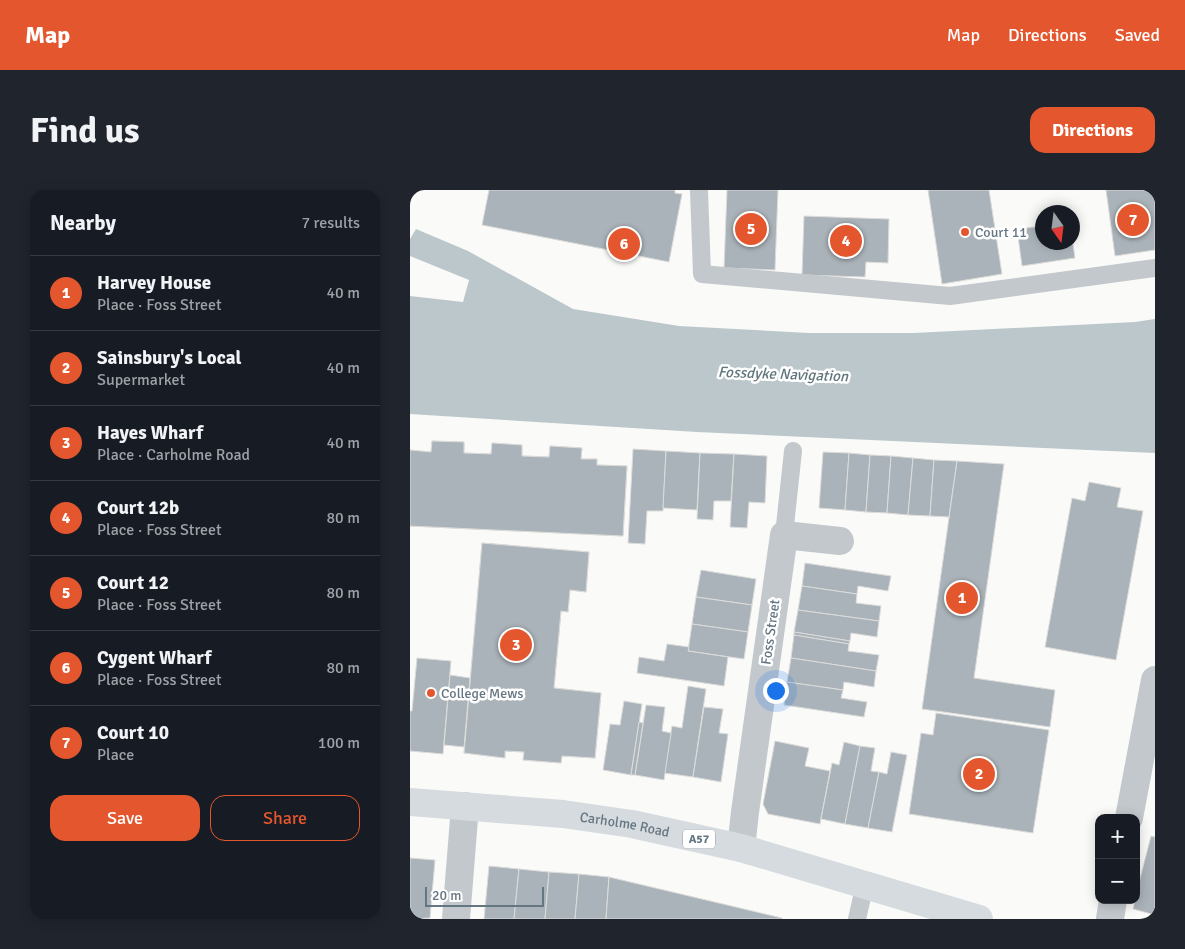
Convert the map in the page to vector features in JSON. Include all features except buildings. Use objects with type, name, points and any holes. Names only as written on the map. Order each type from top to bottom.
[{"type":"main road","name":"Carholme Road","points":[[410,802],[563,814],[632,824],[741,848],[980,919]]},
{"type":"street","points":[[784,535],[840,540]]},
{"type":"street","name":"Foss Street","points":[[741,848],[784,535]]},
{"type":"street","points":[[1130,814],[1155,680]]},
{"type":"street","points":[[456,919],[465,806]]},
{"type":"street","points":[[1110,919],[1112,904]]},
{"type":"lane","points":[[699,190],[702,274],[950,296],[1155,268]]},
{"type":"lane","name":"Foss Street","points":[[784,535],[793,451]]},
{"type":"lane","points":[[858,919],[866,884]]},
{"type":"water","name":"Fossdyke Navigation","points":[[416,229],[468,251],[573,309],[679,326],[809,333],[914,333],[1135,322],[1155,319],[1155,453],[697,432],[410,414],[410,296],[463,302],[469,280],[410,256],[410,239]]},
{"type":"place","name":"Court 10","points":[[1133,220]]},
{"type":"place","name":"Court 12","points":[[751,229]]},
{"type":"place","name":"Court 11","points":[[965,232]]},
{"type":"place","name":"Court 12b","points":[[846,241]]},
{"type":"place","name":"Cygent Wharf","points":[[624,244]]},
{"type":"place","name":"Harvey House","points":[[962,598]]},
{"type":"place","name":"Hayes Wharf","points":[[516,645]]},
{"type":"place","name":"College Mews","points":[[431,693]]},
{"type":"place","name":"Sainsbury's Local","points":[[979,774]]}]
